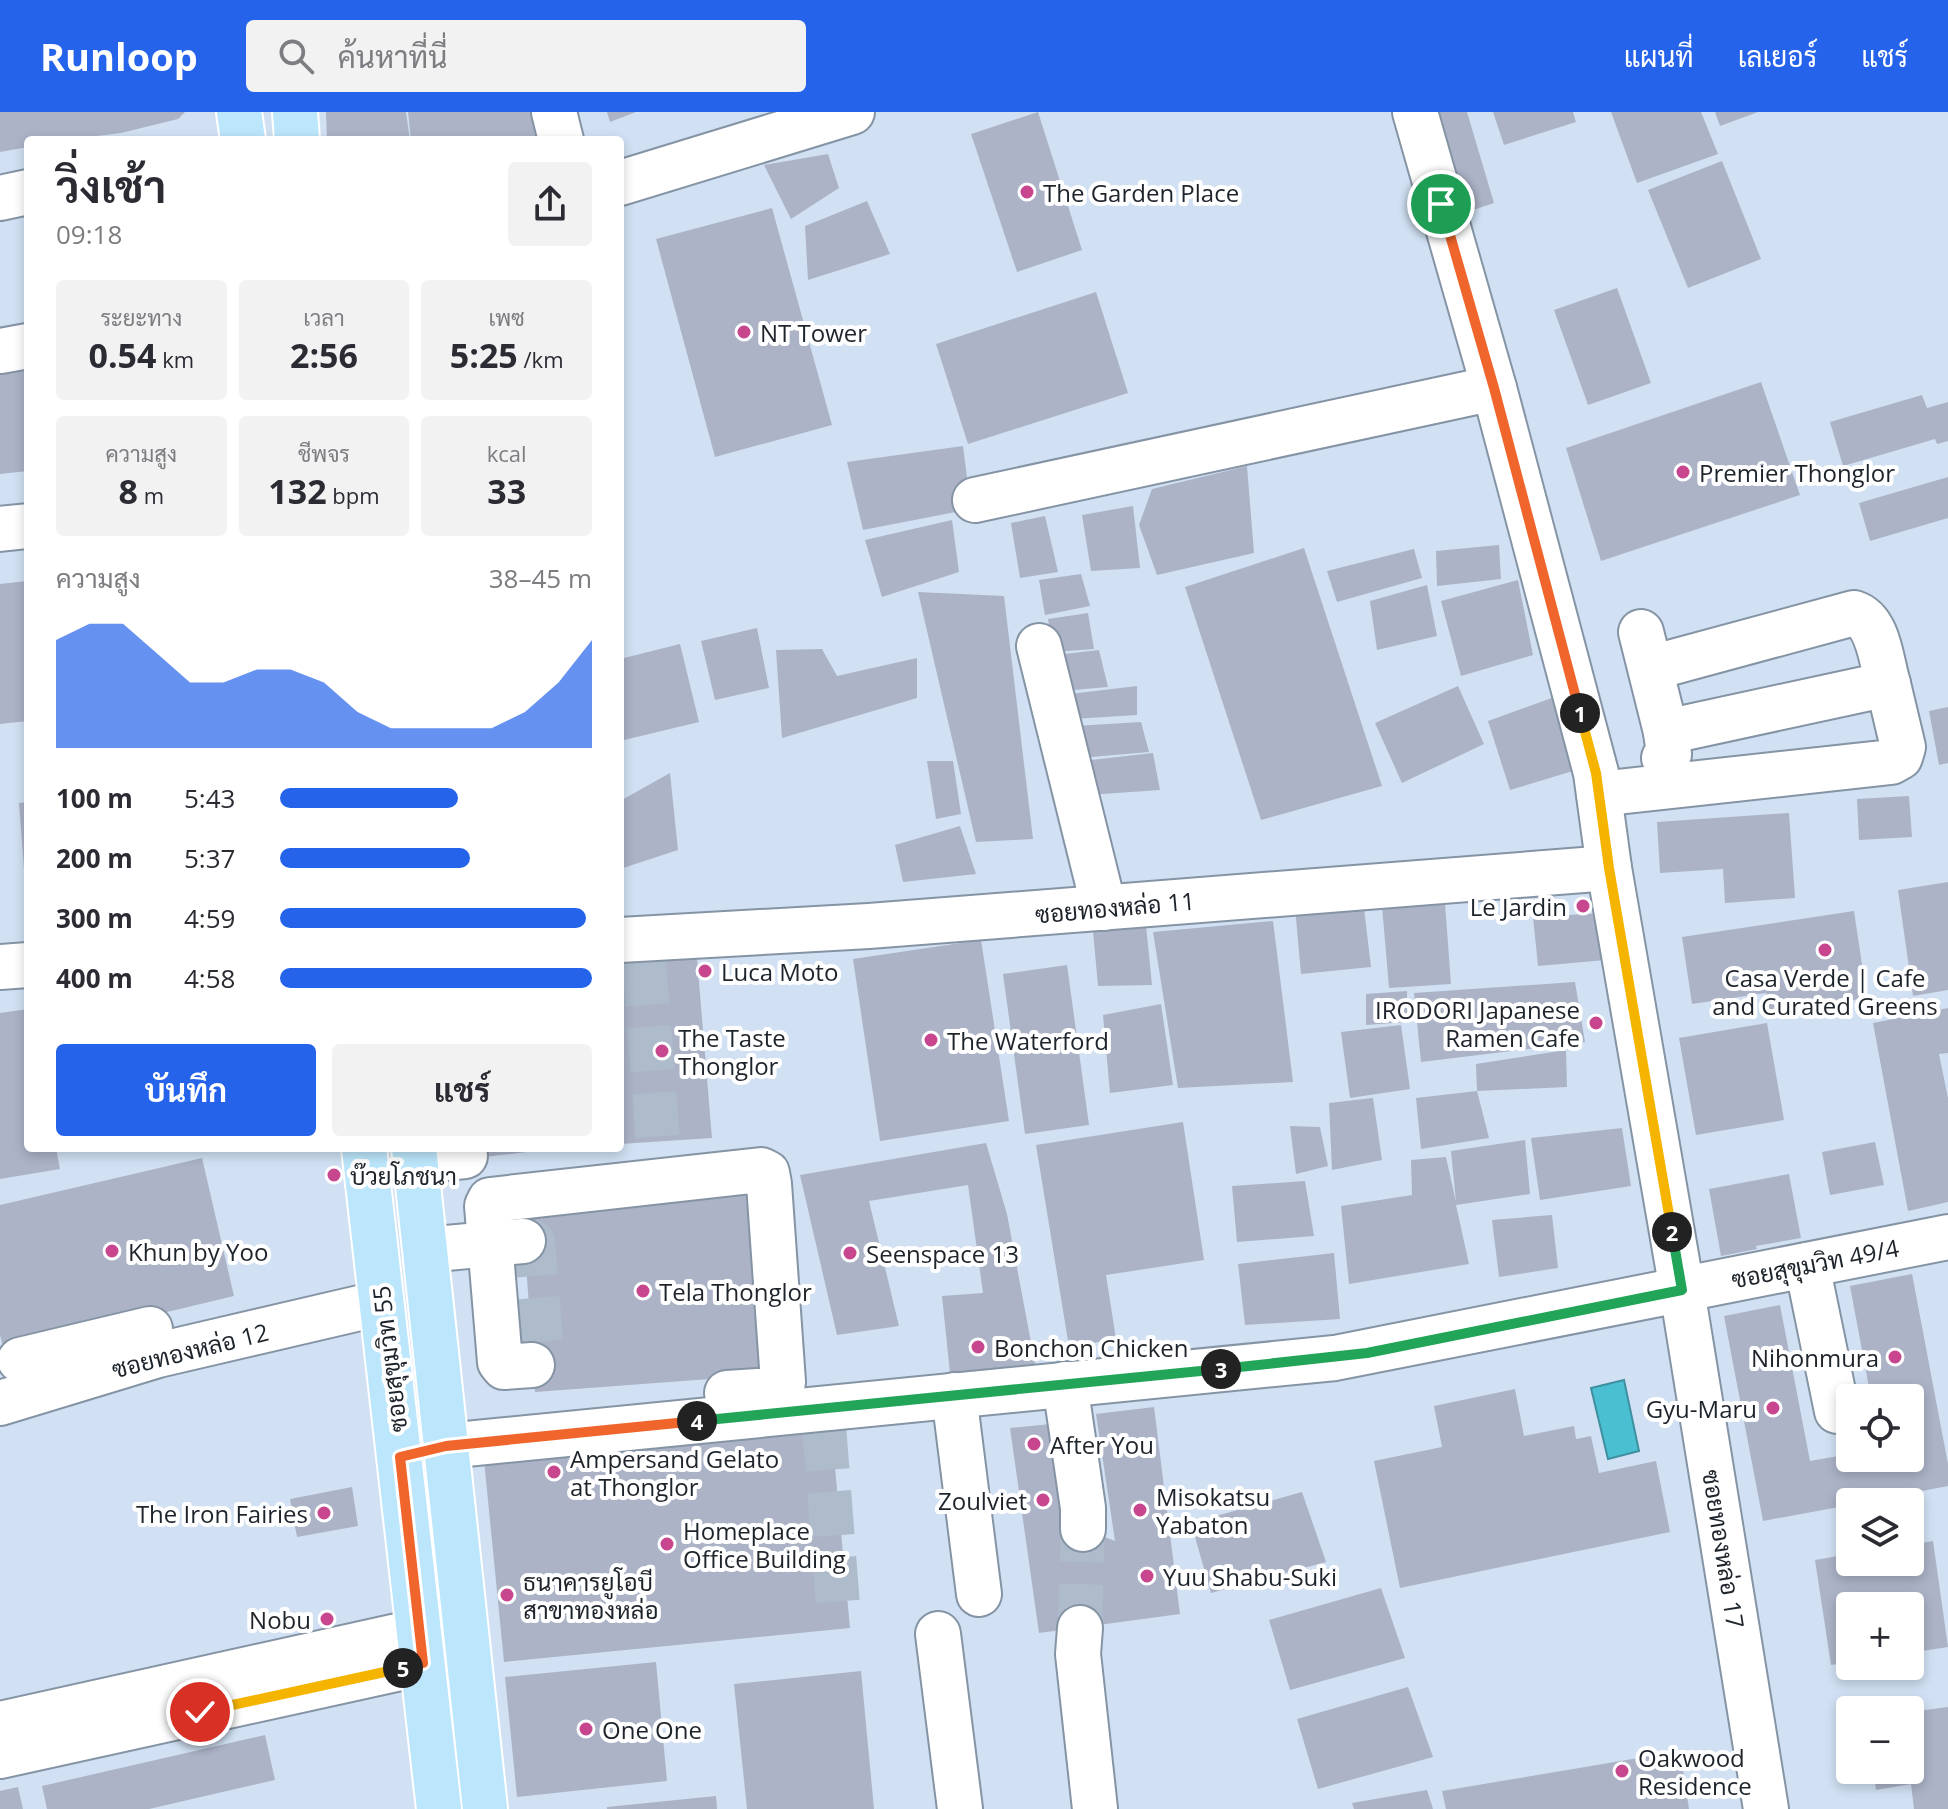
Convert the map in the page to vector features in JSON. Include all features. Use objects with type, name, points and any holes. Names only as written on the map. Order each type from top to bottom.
[{"type":"main road","points":[[239,112],[242,136]]},
{"type":"main road","points":[[295,112],[297,136]]},
{"type":"main road","name":"ซอยสุขุมวิท 55","points":[[364,1152],[439,1809]]},
{"type":"main road","name":"ซอยสุขุมวิท 55","points":[[415,1154],[485,1809]]},
{"type":"main road","points":[[400,1457],[446,1446]]},
{"type":"street","points":[[554,112],[560,136]]},
{"type":"street","points":[[624,182],[852,112]]},
{"type":"street","name":"ซอยทองหล่อ 17","points":[[1415,112],[1494,388],[1598,783],[1609,868],[1682,1290],[1766,1809]]},
{"type":"street","points":[[0,198],[24,193]]},
{"type":"street","points":[[0,351],[24,347]]},
{"type":"street","points":[[975,500],[1494,388]]},
{"type":"street","points":[[0,529],[24,526]]},
{"type":"street","points":[[1854,613],[1864,616],[1872,626],[1903,747],[1900,757],[1891,762],[1598,783],[1655,765],[1669,754],[1646,650],[1854,613]]},
{"type":"street","points":[[1039,646],[1104,908]]},
{"type":"street","points":[[1666,732],[1888,684]]},
{"type":"street","name":"ซอยทองหล่อ 11","points":[[635,947],[1609,868]]},
{"type":"street","points":[[0,967],[24,965]]},
{"type":"street","points":[[415,1154],[465,1156]]},
{"type":"street","points":[[532,1365],[504,1367],[500,1362],[507,1242],[487,1206],[492,1198],[757,1170],[766,1172],[783,1382],[772,1390],[668,1398]]},
{"type":"street","name":"ซอยสุขุมวิท 49/4","points":[[446,1446],[823,1417],[954,1395],[1367,1353],[1948,1237]]},
{"type":"street","points":[[425,1250],[507,1242]]},
{"type":"street","points":[[1807,1265],[1836,1406]]},
{"type":"street","points":[[20,1360],[380,1289]]},
{"type":"street","name":"ซอยทองหล่อ 12","points":[[0,1403],[380,1289]]},
{"type":"street","points":[[1065,1384],[1083,1508],[1083,1529]]},
{"type":"street","points":[[954,1395],[979,1594]]},
{"type":"street","points":[[1080,1628],[1078,1654],[1095,1809]]},
{"type":"street","points":[[938,1634],[960,1809]]},
{"type":"street","points":[[0,1724],[422,1647]]},
{"type":"street","points":[[0,1756],[422,1647]]},
{"type":"water","points":[[1624,1380],[1639,1451],[1608,1459],[1591,1388]]},
{"type":"building","points":[[0,112],[185,112],[178,119],[121,133],[24,136],[24,148],[0,152]]},
{"type":"building","points":[[326,112],[406,112],[409,136],[327,136]]},
{"type":"building","points":[[408,112],[538,112],[540,136],[411,136]]},
{"type":"building","points":[[607,112],[636,112],[610,122]]},
{"type":"building","name":"The Garden Place","points":[[1038,112],[1082,250],[1017,272],[971,134]]},
{"type":"building","points":[[1428,112],[1467,112],[1494,203],[1458,215]]},
{"type":"building","points":[[1493,112],[1573,112],[1576,122],[1504,145]]},
{"type":"building","points":[[1611,112],[1701,112],[1718,154],[1637,183]]},
{"type":"building","points":[[1715,112],[1758,112],[1720,126]]},
{"type":"building","points":[[828,154],[839,188],[791,219],[764,165]]},
{"type":"building","points":[[1722,161],[1761,259],[1688,288],[1648,190]]},
{"type":"building","points":[[867,201],[890,254],[808,280],[805,226]]},
{"type":"building","name":"NT Tower","points":[[772,208],[832,425],[715,457],[656,239]]},
{"type":"building","points":[[1617,288],[1651,383],[1588,405],[1554,310]]},
{"type":"building","points":[[1096,292],[1128,393],[968,444],[936,344]]},
{"type":"building","points":[[24,364],[24,471],[0,474],[0,367]]},
{"type":"building","name":"Premier Thonglor","points":[[1761,382],[1800,495],[1601,561],[1566,448]]},
{"type":"building","points":[[1922,395],[1927,408],[1948,402],[1948,441],[1937,444],[1935,439],[1843,466],[1830,422]]},
{"type":"building","points":[[963,446],[971,509],[863,530],[847,462]]},
{"type":"building","points":[[1247,466],[1254,553],[1157,575],[1139,525],[1152,489]]},
{"type":"building","points":[[1948,477],[1948,518],[1870,541],[1859,503]]},
{"type":"building","points":[[1133,506],[1140,568],[1091,571],[1082,515]]},
{"type":"building","points":[[1045,516],[1058,572],[1020,578],[1011,523]]},
{"type":"building","points":[[952,520],[959,572],[882,597],[865,540]]},
{"type":"building","points":[[1499,545],[1501,579],[1437,586],[1436,551]]},
{"type":"building","points":[[1304,548],[1382,786],[1261,820],[1185,587]]},
{"type":"building","points":[[1414,549],[1422,578],[1337,602],[1327,571]]},
{"type":"building","points":[[1081,574],[1090,606],[1045,615],[1039,580]]},
{"type":"building","points":[[1518,580],[1533,655],[1461,676],[1441,601]]},
{"type":"building","points":[[24,581],[24,721],[0,724],[0,584]]},
{"type":"building","points":[[1427,585],[1437,636],[1377,650],[1370,601]]},
{"type":"building","points":[[918,592],[1004,596],[1033,839],[976,842]]},
{"type":"building","points":[[1088,613],[1094,649],[1053,652],[1048,619]]},
{"type":"building","points":[[757,628],[769,688],[715,700],[701,641]]},
{"type":"building","points":[[680,644],[699,722],[624,740],[624,658]]},
{"type":"building","points":[[822,649],[837,676],[917,658],[917,698],[782,738],[776,650]]},
{"type":"building","points":[[1099,650],[1108,687],[1062,691],[1056,655]]},
{"type":"building","points":[[1137,686],[1137,715],[1073,719],[1070,694]]},
{"type":"building","points":[[1458,686],[1484,744],[1402,783],[1375,723]]},
{"type":"building","points":[[1560,695],[1583,768],[1510,790],[1488,721]]},
{"type":"building","points":[[1948,707],[1948,763],[1939,765],[1929,711]]},
{"type":"building","points":[[1141,722],[1149,752],[1080,758],[1075,726]]},
{"type":"building","points":[[1153,753],[1160,790],[1088,795],[1082,761]]},
{"type":"building","points":[[927,761],[953,761],[961,814],[936,819]]},
{"type":"building","points":[[670,773],[678,850],[624,868],[624,799]]},
{"type":"building","points":[[1909,796],[1912,837],[1859,840],[1857,799]]},
{"type":"building","points":[[24,802],[24,869],[19,803]]},
{"type":"building","points":[[1789,813],[1795,898],[1725,903],[1723,869],[1660,873],[1657,822]]},
{"type":"building","points":[[960,826],[976,874],[903,882],[895,845]]},
{"type":"building","points":[[1948,882],[1948,990],[1913,996],[1898,890]]},
{"type":"building","points":[[1363,900],[1371,967],[1301,974],[1295,907]]},
{"type":"building","points":[[1445,903],[1451,984],[1389,988],[1382,906]]},
{"type":"building","points":[[1854,911],[1867,998],[1769,1013],[1766,993],[1692,1004],[1682,937]]},
{"type":"building","points":[[1603,913],[1606,960],[1538,966],[1533,917]]},
{"type":"building","points":[[1273,921],[1293,1082],[1178,1088],[1153,932]]},
{"type":"building","points":[[1146,925],[1152,985],[1098,986],[1093,931]]},
{"type":"building","name":"The Waterford","points":[[981,940],[1009,1121],[880,1141],[853,959]]},
{"type":"building","name":"The Taste Thonglor","points":[[697,958],[712,1138],[624,1144],[624,963]]},
{"type":"building","points":[[1067,965],[1089,1125],[1025,1134],[1003,974]]},
{"type":"building","points":[[1575,982],[1585,1042],[1421,1062],[1414,993]]},
{"type":"building","points":[[1407,991],[1407,1022],[1366,1025],[1366,994]]},
{"type":"building","points":[[1161,1004],[1173,1085],[1110,1093],[1103,1015]]},
{"type":"building","points":[[1948,1008],[1948,1053],[1939,1054],[1948,1098],[1948,1202],[1908,1211],[1873,1023]]},
{"type":"building","points":[[24,1010],[24,1152],[57,1152],[60,1169],[0,1179],[0,1013]]},
{"type":"building","points":[[1767,1023],[1784,1120],[1696,1135],[1679,1038]]},
{"type":"building","points":[[1401,1025],[1410,1089],[1350,1098],[1341,1032]]},
{"type":"building","points":[[1566,1050],[1567,1087],[1477,1091],[1476,1064]]},
{"type":"building","points":[[1477,1091],[1489,1138],[1421,1149],[1416,1098]]},
{"type":"building","points":[[1373,1098],[1382,1160],[1332,1170],[1329,1103]]},
{"type":"building","points":[[1183,1122],[1204,1260],[1106,1275],[1116,1339],[1069,1347],[1036,1145]]},
{"type":"building","points":[[1290,1126],[1320,1127],[1328,1166],[1296,1174]]},
{"type":"building","points":[[1622,1128],[1631,1186],[1540,1200],[1531,1138]]},
{"type":"building","points":[[1525,1140],[1530,1194],[1456,1205],[1469,1264],[1349,1284],[1341,1206],[1412,1195],[1411,1160],[1446,1157],[1456,1202],[1451,1151]]},
{"type":"building","points":[[1875,1142],[1884,1185],[1830,1195],[1822,1152]]},
{"type":"building","name":"Seenspace 13","points":[[986,1143],[1007,1214],[1035,1364],[950,1373],[942,1296],[983,1293],[968,1185],[869,1201],[899,1326],[837,1335],[800,1175]]},
{"type":"building","points":[[483,1152],[526,1152],[484,1157]]},
{"type":"building","name":"Khun by Yoo","points":[[202,1158],[234,1296],[4,1351],[0,1335],[0,1205]]},
{"type":"building","points":[[1789,1174],[1801,1238],[1721,1256],[1709,1189]]},
{"type":"building","points":[[1305,1181],[1314,1236],[1237,1242],[1232,1186]]},
{"type":"building","name":"Tela Thonglor","points":[[750,1190],[764,1375],[535,1392],[522,1207]]},
{"type":"building","points":[[1552,1215],[1558,1268],[1499,1277],[1492,1220]]},
{"type":"building","points":[[1334,1253],[1340,1319],[1245,1325],[1238,1264]]},
{"type":"building","name":"Nihonmura","points":[[1912,1274],[1948,1464],[1948,1486],[1924,1491],[1924,1488],[1836,1488],[1836,1508],[1763,1521],[1724,1316],[1780,1305],[1810,1461],[1836,1456],[1836,1472],[1924,1472],[1924,1384],[1868,1384],[1850,1286]]},
{"type":"building","points":[[1515,1389],[1524,1436],[1574,1426],[1576,1439],[1591,1436],[1599,1473],[1656,1461],[1670,1532],[1400,1588],[1374,1461],[1442,1447],[1434,1406]]},
{"type":"building","points":[[1154,1407],[1180,1614],[1039,1633],[1010,1428],[1051,1424],[1067,1523],[1115,1541],[1096,1414]]},
{"type":"building","name":"Homeplace Office Building","points":[[831,1425],[850,1628],[504,1662],[484,1460]]},
{"type":"building","name":"The Iron Fairies","points":[[352,1487],[358,1526],[297,1537],[290,1499]]},
{"type":"building","points":[[1302,1492],[1326,1562],[1211,1593],[1191,1523]]},
{"type":"building","points":[[1933,1541],[1948,1647],[1924,1651],[1924,1592],[1836,1592],[1836,1664],[1831,1665],[1815,1560],[1836,1556],[1836,1576],[1924,1576],[1924,1543]]},
{"type":"building","points":[[1381,1588],[1405,1658],[1290,1690],[1269,1620]]},
{"type":"building","name":"One One","points":[[656,1662],[667,1781],[517,1797],[505,1677]]},
{"type":"building","points":[[861,1671],[874,1809],[747,1809],[734,1684]]},
{"type":"building","points":[[1408,1687],[1433,1757],[1318,1789],[1297,1719]]},
{"type":"building","points":[[1948,1707],[1948,1809],[1914,1809],[1911,1784],[1924,1784],[1924,1710]]},
{"type":"building","points":[[265,1735],[275,1780],[149,1809],[47,1809],[42,1786]]},
{"type":"building","name":"Oakwood Residence","points":[[1680,1751],[1689,1809],[1446,1809],[1442,1791]]},
{"type":"building","points":[[1875,1784],[1911,1784],[1876,1790]]},
{"type":"building","points":[[18,1787],[23,1809],[0,1809],[0,1791]]},
{"type":"building","points":[[1427,1790],[1433,1809],[1354,1809],[1352,1803]]},
{"type":"building","points":[[716,1796],[717,1809],[607,1809],[607,1807]]},
{"type":"tunnel","points":[[644,961],[658,1141]]},
{"type":"tunnel","points":[[523,1241],[533,1242],[543,1361],[532,1365]]},
{"type":"tunnel","points":[[824,1426],[838,1606]]},
{"type":"tunnel","points":[[1080,1628],[1083,1529]]},
{"type":"place","name":"The Garden Place","points":[[1027,192]]},
{"type":"place","name":"NT Tower","points":[[744,332]]},
{"type":"place","name":"Premier Thonglor","points":[[1683,472]]},
{"type":"place","name":"Le Jardin","points":[[1583,906]]},
{"type":"place","name":"Casa Verde | Cafe and Curated Greens","points":[[1825,950]]},
{"type":"place","name":"Luca Moto","points":[[705,971]]},
{"type":"place","name":"IRODORI Japanese Ramen Cafe","points":[[1596,1023]]},
{"type":"place","name":"The Waterford","points":[[931,1040]]},
{"type":"place","name":"The Taste Thonglor","points":[[662,1051]]},
{"type":"place","name":"บ๊วยโภชนา","points":[[334,1175]]},
{"type":"place","name":"Khun by Yoo","points":[[112,1251]]},
{"type":"place","name":"Seenspace 13","points":[[850,1253]]},
{"type":"place","name":"Tela Thonglor","points":[[643,1291]]},
{"type":"place","name":"Bonchon Chicken","points":[[978,1347]]},
{"type":"place","name":"Nihonmura","points":[[1895,1357]]},
{"type":"place","name":"Gyu-Maru","points":[[1773,1408]]},
{"type":"place","name":"After You","points":[[1034,1444]]},
{"type":"place","name":"Ampersand Gelato at Thonglor","points":[[554,1472]]},
{"type":"place","name":"Zoulviet","points":[[1043,1500]]},
{"type":"place","name":"Misokatsu Yabaton","points":[[1140,1510]]},
{"type":"place","name":"The Iron Fairies","points":[[324,1513]]},
{"type":"place","name":"Homeplace Office Building","points":[[667,1544]]},
{"type":"place","name":"Yuu Shabu-Suki","points":[[1147,1576]]},
{"type":"place","name":"ธนาคารยูโอบี สาขาทองหล่อ","points":[[507,1595]]},
{"type":"place","name":"Nobu","points":[[327,1619]]},
{"type":"place","name":"One One","points":[[586,1729]]},
{"type":"place","name":"Oakwood Residence","points":[[1622,1771]]},
{"type":"route","points":[[200,1712],[423,1663],[400,1457],[446,1446],[1335,1358],[1682,1290],[1609,868],[1596,773],[1494,388],[1441,204]]}]
